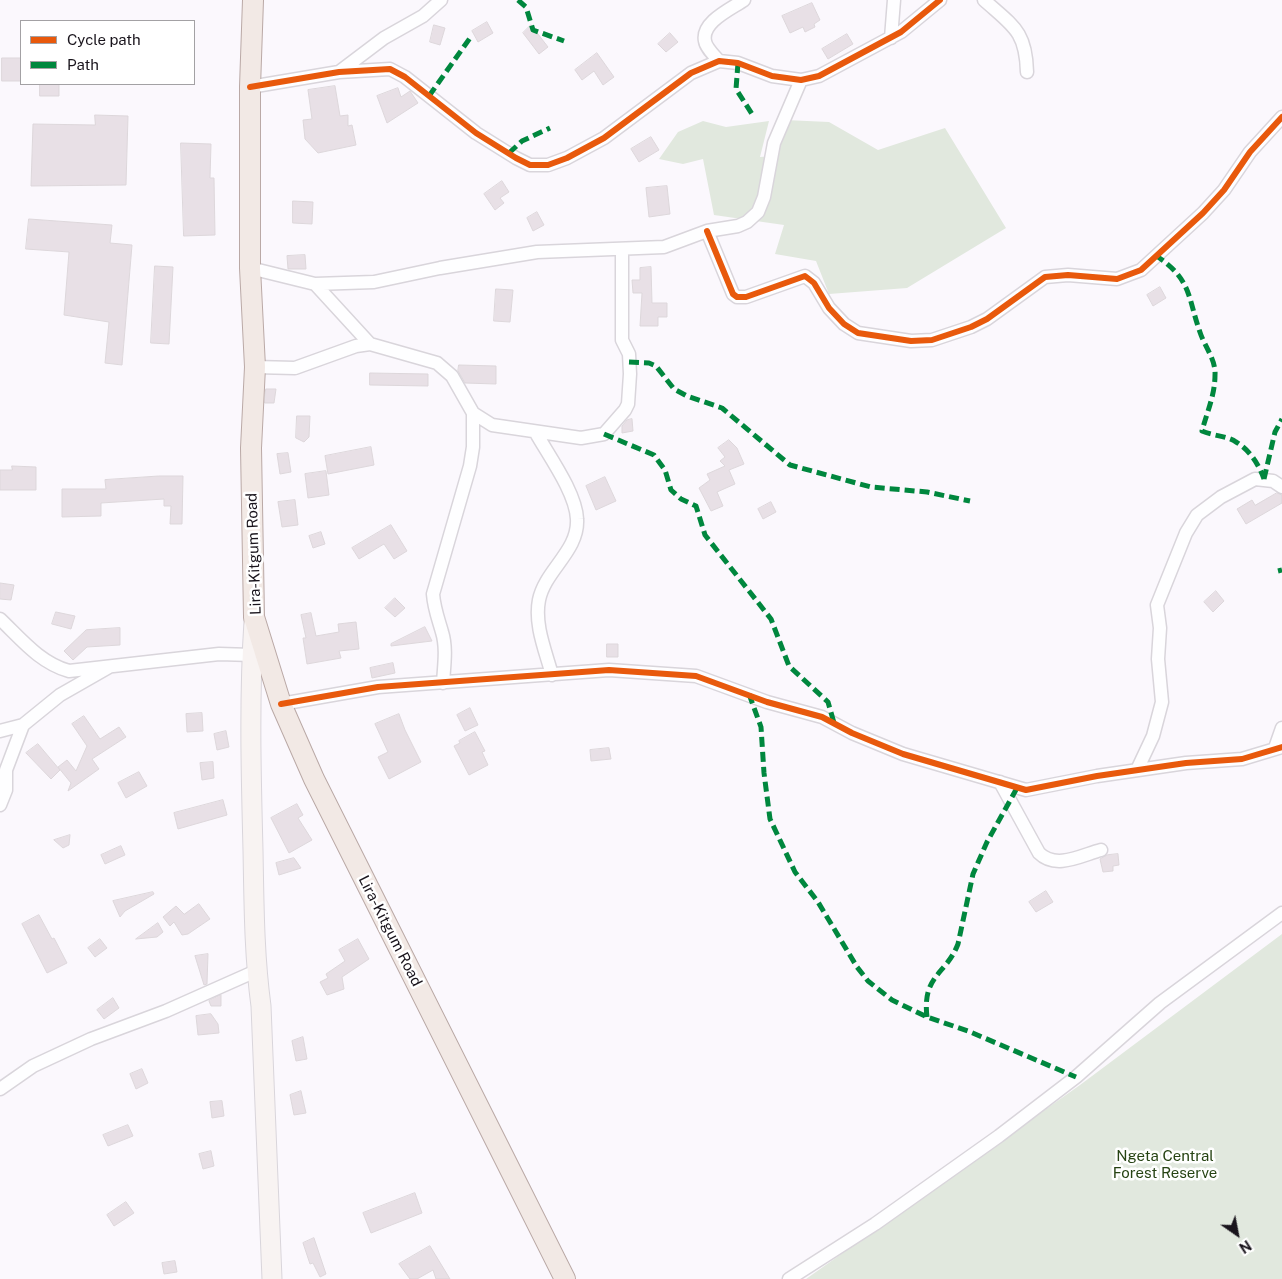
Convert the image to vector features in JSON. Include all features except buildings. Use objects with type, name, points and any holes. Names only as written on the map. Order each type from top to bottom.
[{"type":"main road","name":"Lira-Kitgum Road","points":[[253,0],[250,87],[250,268],[255,367],[251,448],[254,617],[281,704],[314,779],[565,1279]]},
{"type":"main road","points":[[254,617],[251,793],[256,971],[262,1016],[272,1279]]},
{"type":"street","points":[[339,72],[384,38],[423,16],[441,0]]},
{"type":"street","points":[[718,61],[705,43],[704,32],[710,23],[744,0]]},
{"type":"street","points":[[890,38],[894,0]]},
{"type":"street","points":[[250,87],[339,72],[383,68],[394,70],[476,133],[516,158],[530,165],[538,166],[567,158],[595,143],[644,110],[691,74],[718,61],[738,63],[772,76],[801,80],[819,76],[890,38],[915,22],[940,0]]},
{"type":"street","points":[[984,0],[1018,32],[1024,42],[1027,72]]},
{"type":"street","points":[[250,268],[315,284],[374,282],[440,268],[537,252],[664,247],[707,231],[738,226],[747,222],[758,212],[764,197],[774,143],[801,80]]},
{"type":"street","points":[[707,231],[733,294],[737,297],[746,297],[805,276],[814,283],[829,308],[844,324],[858,333],[911,341],[932,340],[987,320],[1045,277],[1068,275],[1117,279],[1141,270],[1224,190],[1250,152],[1282,117]]},
{"type":"street","points":[[255,367],[295,368],[356,346],[370,344],[437,363],[452,376],[473,413],[492,425],[536,433],[581,438],[604,434],[625,410],[630,387],[628,354],[622,340],[622,250]]},
{"type":"street","points":[[315,284],[370,344]]},
{"type":"street","points":[[443,683],[445,650],[443,632],[434,606],[433,594],[470,466],[473,447],[473,413]]},
{"type":"street","points":[[536,433],[570,495],[577,518],[576,538],[547,577],[539,600],[538,619],[552,675]]},
{"type":"street","points":[[1137,770],[1153,736],[1162,702],[1158,658],[1160,628],[1158,605],[1186,533],[1197,515],[1221,497],[1255,479],[1273,481],[1282,487]]},
{"type":"street","points":[[0,619],[44,660],[56,667],[69,671],[113,664],[219,654],[252,655]]},
{"type":"street","points":[[0,731],[23,725],[60,695],[113,664]]},
{"type":"street","points":[[281,704],[378,687],[609,670],[696,676],[768,702],[822,717],[852,733],[903,754],[1026,790],[1137,770],[1186,763],[1242,759],[1279,748],[1282,728]]},
{"type":"street","points":[[0,805],[6,790],[6,770],[23,725]]},
{"type":"street","points":[[1000,782],[1040,853],[1046,859],[1062,861],[1101,850]]},
{"type":"street","points":[[789,1279],[891,1213],[999,1136],[1076,1077],[1160,1003],[1282,913]]},
{"type":"street","points":[[0,1089],[32,1066],[166,1011],[256,971]]},
{"type":"green space","points":[[785,120],[829,122],[878,150],[945,128],[1006,228],[907,288],[829,294],[816,261],[775,254],[784,225],[714,215],[703,159],[683,164],[659,159],[678,132],[703,121],[726,127],[769,121],[760,157],[775,156]]},
{"type":"green space","name":"Ngeta Central Forest Reserve","points":[[1282,934],[1282,1279],[806,1279],[1080,1085]]},
{"type":"marked path","points":[[518,0],[526,7],[533,30],[564,41]]},
{"type":"marked path","points":[[429,96],[470,38]]},
{"type":"marked path","points":[[738,63],[736,89],[752,114]]},
{"type":"marked path","points":[[509,153],[522,141],[550,128]]},
{"type":"marked path","points":[[1155,255],[1167,264],[1183,281],[1201,335],[1214,365],[1214,390],[1202,431],[1229,438],[1241,445],[1253,458],[1264,479]]},
{"type":"marked path","points":[[629,362],[649,363],[656,366],[674,389],[687,396],[722,408],[790,465],[871,487],[927,492],[970,501]]},
{"type":"marked path","points":[[1264,479],[1275,432],[1282,419]]},
{"type":"marked path","points":[[604,434],[654,455],[665,470],[671,490],[681,499],[696,506],[705,535],[771,619],[789,666],[828,702],[834,723]]},
{"type":"marked path","points":[[1278,571],[1282,570]]},
{"type":"marked path","points":[[749,694],[761,727],[770,819],[795,872],[818,902],[857,967],[868,981],[892,1000],[927,1017],[968,1031],[1076,1077]]},
{"type":"marked path","points":[[927,1017],[926,1003],[931,984],[947,963],[958,944],[973,874],[987,842],[1017,788]]},
{"type":"cycle path","points":[[250,87],[339,72],[390,69],[405,77],[476,133],[516,158],[530,165],[548,165],[567,158],[604,138],[691,73],[719,61],[738,63],[772,76],[801,80],[819,76],[901,32],[940,0]]},
{"type":"cycle path","points":[[707,231],[733,294],[737,297],[746,297],[805,276],[814,283],[829,308],[844,324],[858,333],[911,341],[932,340],[971,327],[987,319],[1045,277],[1068,275],[1117,279],[1141,270],[1203,213],[1224,190],[1250,152],[1282,117]]},
{"type":"cycle path","points":[[281,704],[378,687],[609,670],[696,676],[767,702],[822,717],[852,733],[903,754],[1026,790],[1097,776],[1186,763],[1242,759],[1282,747]]}]
